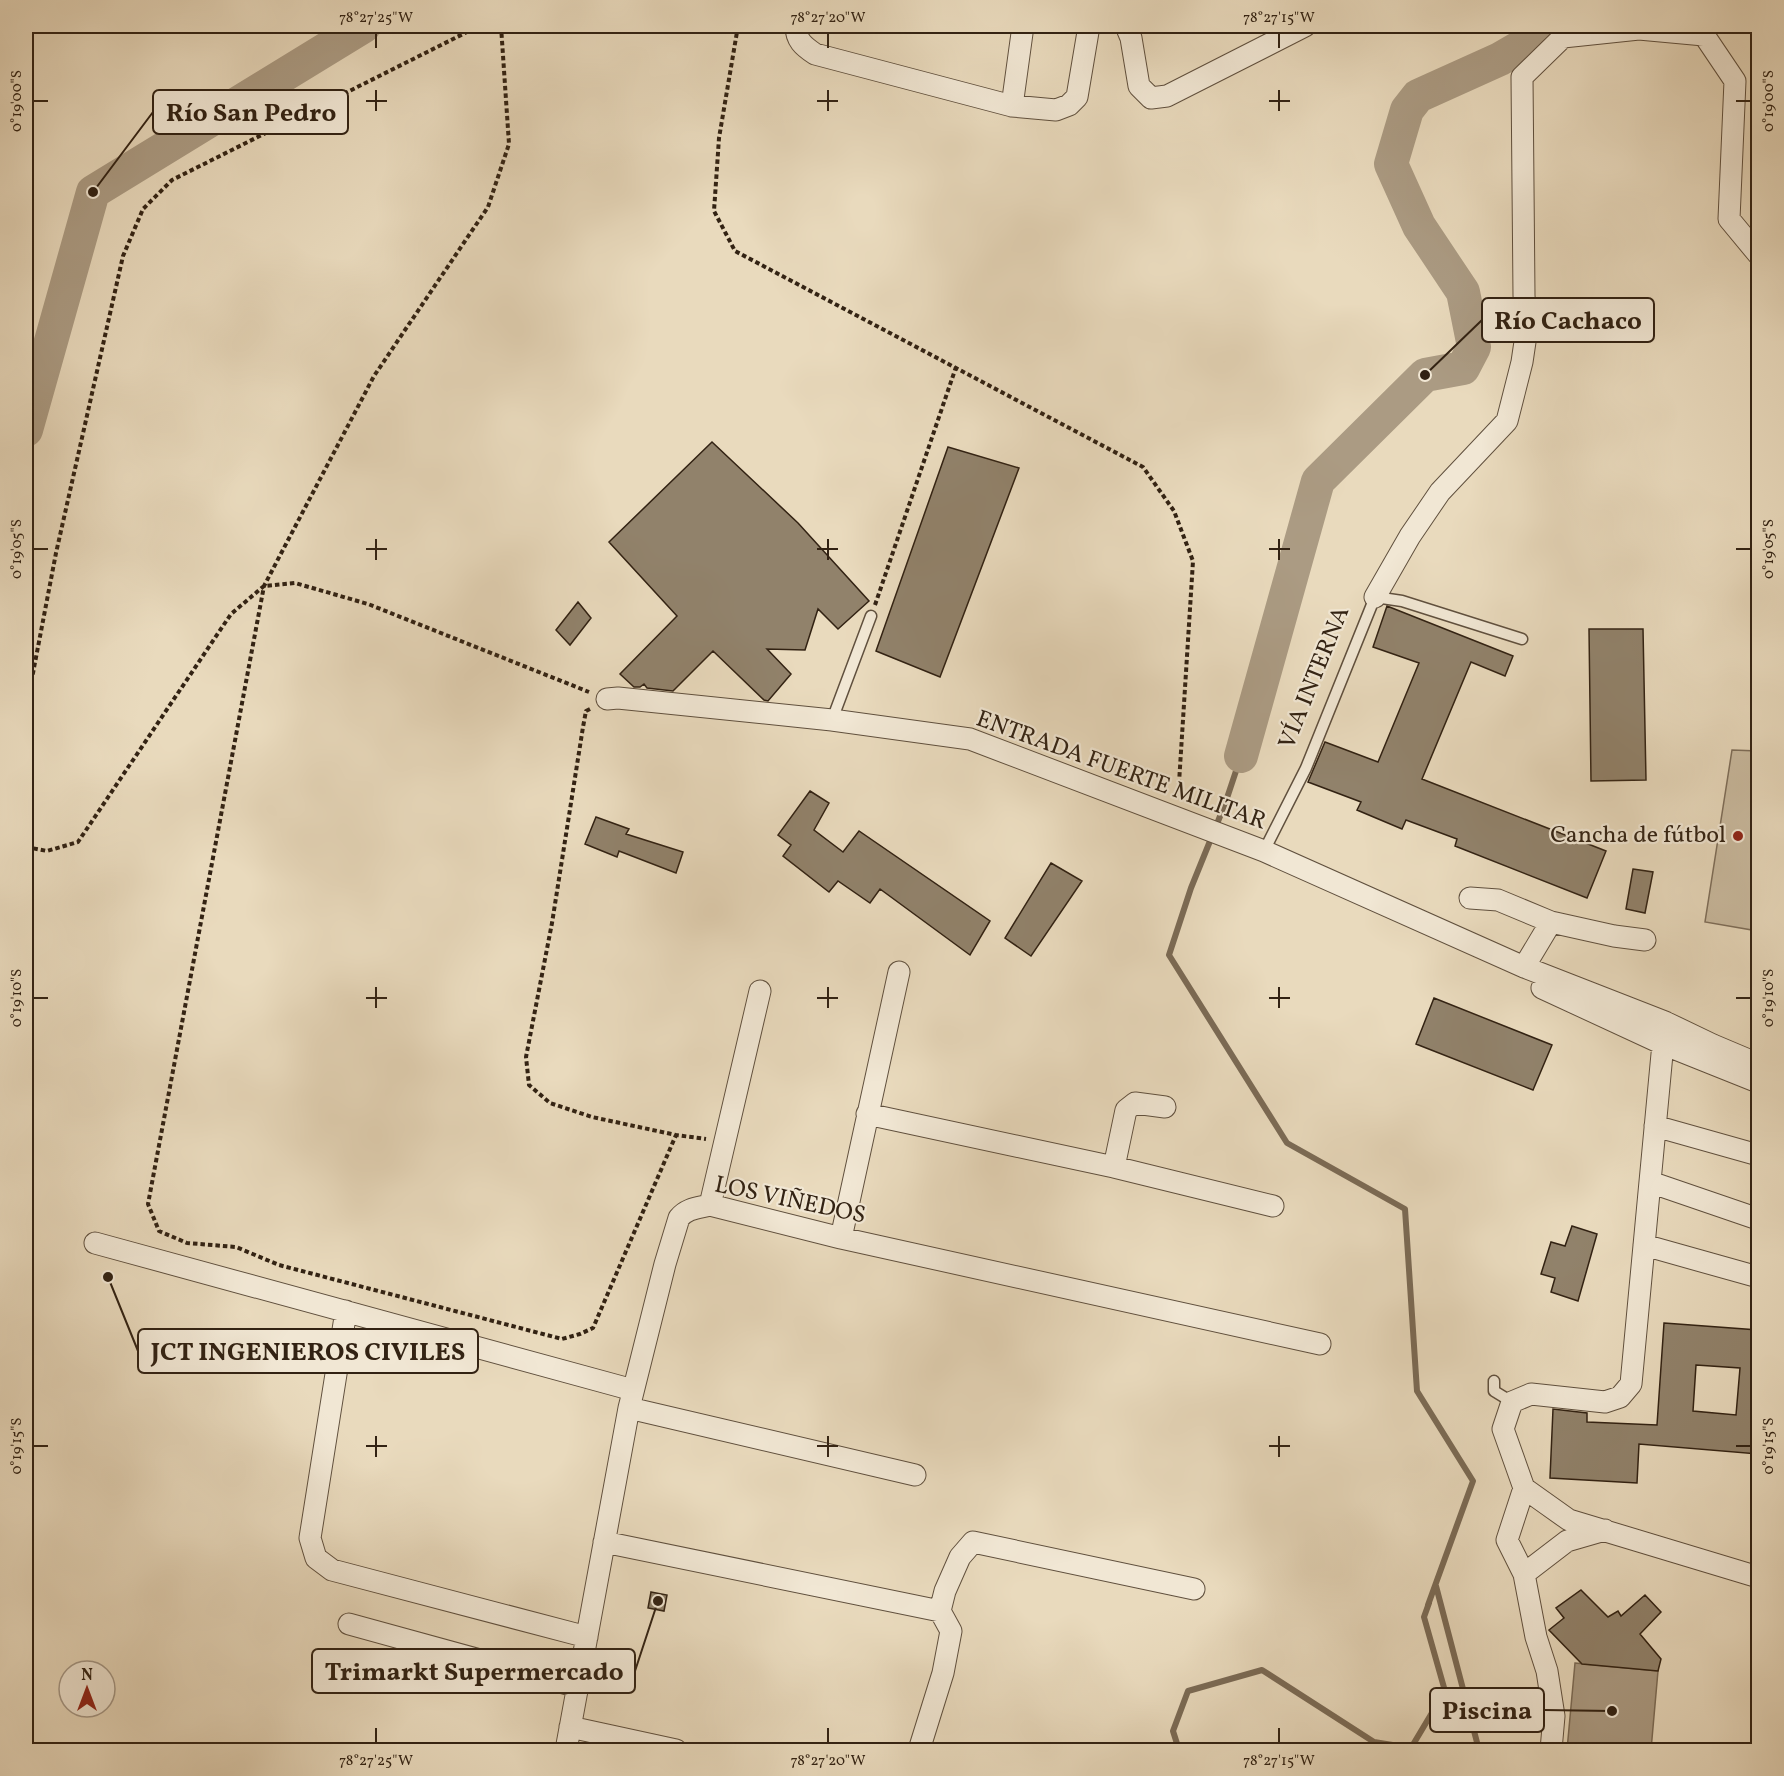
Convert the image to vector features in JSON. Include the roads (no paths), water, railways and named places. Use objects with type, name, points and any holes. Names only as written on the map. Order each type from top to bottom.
[{"type":"street","points":[[796,26],[800,43],[814,54],[1012,106],[1056,110],[1069,105],[1077,97],[1089,26]]},
{"type":"street","points":[[1012,106],[1023,26]]},
{"type":"street","points":[[1126,26],[1131,38],[1139,86],[1151,98],[1167,96],[1305,26]]},
{"type":"street","points":[[1375,597],[1410,536],[1440,492],[1507,421],[1522,362],[1526,335],[1522,77],[1563,37],[1639,29],[1704,34],[1735,81],[1729,219],[1758,254]]},
{"type":"street","name":"ENTRADA FUERTE MILITAR","points":[[607,699],[618,698],[832,720],[970,739],[1262,850],[1524,967],[1665,1022],[1758,1064]]},
{"type":"street","points":[[1470,898],[1498,900],[1551,922],[1614,936],[1645,940]]},
{"type":"street","points":[[1524,967],[1551,922]]},
{"type":"street","name":"ENTRADA FUERTE MILITAR","points":[[1524,967],[1540,987],[1663,1044],[1758,1082]]},
{"type":"street","points":[[840,1238],[899,972]]},
{"type":"street","points":[[710,1205],[760,991]]},
{"type":"street","points":[[1665,1022],[1631,1384],[1620,1397],[1605,1402],[1531,1394],[1512,1402],[1503,1430],[1524,1488],[1569,1520],[1758,1577]]},
{"type":"street","points":[[1114,1167],[1126,1110],[1135,1103],[1165,1107]]},
{"type":"street","points":[[867,1114],[1114,1167],[1273,1206]]},
{"type":"street","points":[[1655,1126],[1758,1155]]},
{"type":"street","points":[[1650,1182],[1758,1219]]},
{"type":"street","name":"LOS VIÑEDOS","points":[[566,1750],[631,1399],[665,1263],[679,1218],[684,1212],[710,1205],[840,1238],[1320,1344]]},
{"type":"street","points":[[95,1243],[346,1311],[631,1399],[915,1475]]},
{"type":"street","points":[[1644,1245],[1758,1277]]},
{"type":"street","points":[[346,1311],[310,1538],[316,1558],[332,1570],[587,1637]]},
{"type":"street","points":[[1524,1488],[1507,1540],[1524,1574],[1536,1637],[1547,1671],[1554,1716],[1551,1750]]},
{"type":"street","points":[[1524,1574],[1567,1541],[1605,1530]]},
{"type":"street","points":[[604,1542],[940,1611]]},
{"type":"street","points":[[919,1750],[943,1673],[951,1631],[940,1611],[945,1591],[960,1557],[974,1542],[1194,1589]]},
{"type":"street","points":[[349,1624],[578,1686]]},
{"type":"street","points":[[570,1727],[676,1750]]},
{"type":"lane","name":"VÍA INTERNA","points":[[1262,850],[1306,768],[1375,597],[1402,601],[1522,639]]},
{"type":"lane","points":[[832,720],[871,616]]},
{"type":"lane","points":[[1494,1381],[1494,1391],[1512,1402]]},
{"type":"waterway","points":[[26,430],[93,192],[364,26]]},
{"type":"waterway","points":[[1241,756],[1318,481],[1425,375],[1463,368],[1474,347],[1463,292],[1419,226],[1391,164],[1407,110],[1418,96],[1500,59],[1557,26]]},
{"type":"waterway","points":[[1241,756],[1225,804],[1191,888],[1169,955],[1287,1143],[1405,1209],[1417,1391],[1473,1481],[1428,1605]]},
{"type":"waterway","points":[[1436,1586],[1479,1750]]},
{"type":"waterway","points":[[1179,1750],[1173,1731],[1188,1691],[1262,1670],[1374,1742],[1411,1748],[1445,1691],[1424,1617],[1429,1603]]},
{"type":"place","name":"Río San Pedro","points":[[93,192]]},
{"type":"place","name":"Río Cachaco","points":[[1425,375]]},
{"type":"place","name":"Cancha de fútbol","points":[[1738,836]]},
{"type":"place","name":"JCT INGENIEROS CIVILES","points":[[108,1277]]},
{"type":"place","name":"Trimarkt Supermercado","points":[[658,1601]]},
{"type":"place","name":"Piscina","points":[[1612,1711]]}]
